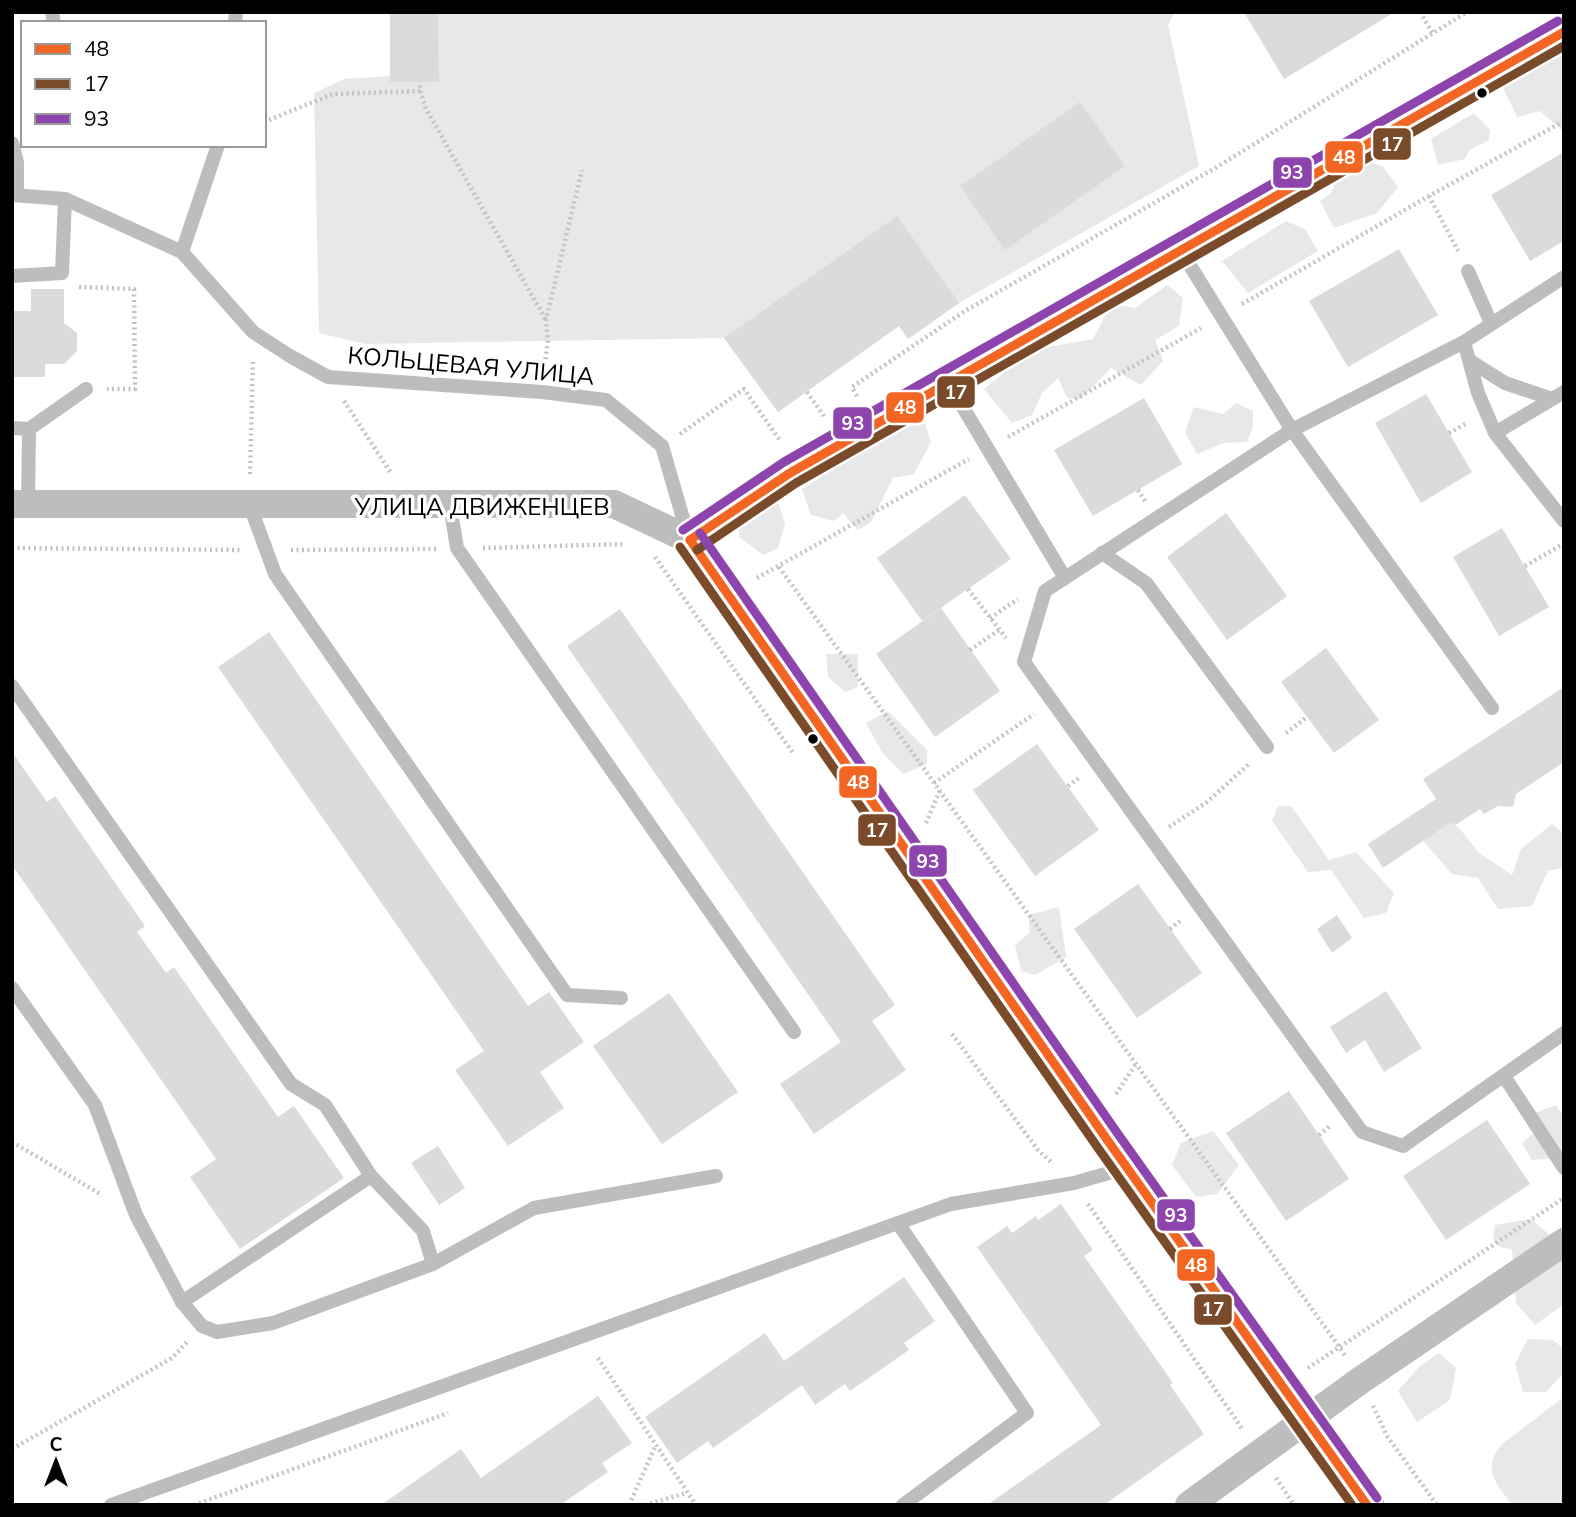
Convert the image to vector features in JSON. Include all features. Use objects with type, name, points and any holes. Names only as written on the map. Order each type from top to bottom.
[{"type":"street","points":[[1367,1505],[1127,1168],[725,594],[690,540],[790,473],[1564,32]]},
{"type":"street","name":"УЛИЦА ДВИЖЕНЦЕВ","points":[[20,504],[614,504],[690,540]]},
{"type":"street","points":[[1189,1505],[1361,1380],[1564,1242]]},
{"type":"lane","points":[[12,143],[17,162],[14,195]]},
{"type":"lane","points":[[182,252],[217,147]]},
{"type":"lane","name":"КОЛЬЦЕВАЯ УЛИЦА","points":[[14,195],[65,198],[182,252],[253,332],[328,377],[542,392],[606,400],[662,446]]},
{"type":"lane","points":[[12,276],[62,273],[65,198]]},
{"type":"lane","points":[[1181,250],[1292,430],[1492,708]]},
{"type":"lane","points":[[1468,271],[1491,323]]},
{"type":"lane","points":[[1564,277],[1464,341],[1292,430],[1045,591],[1024,662],[1362,1132],[1403,1146],[1564,1033]]},
{"type":"lane","points":[[1464,341],[1479,393],[1495,433],[1564,521]]},
{"type":"lane","points":[[1470,361],[1505,383],[1558,396]]},
{"type":"lane","points":[[948,383],[1065,578]]},
{"type":"lane","points":[[12,428],[29,429],[86,389]]},
{"type":"lane","points":[[1495,433],[1558,396]]},
{"type":"lane","points":[[20,504],[29,429]]},
{"type":"lane","points":[[662,446],[690,540]]},
{"type":"lane","points":[[450,505],[457,548],[794,1032]]},
{"type":"lane","points":[[250,506],[275,574],[567,995],[621,998]]},
{"type":"lane","points":[[1102,553],[1146,583],[1266,747]]},
{"type":"lane","points":[[12,686],[291,1084],[325,1105],[371,1176],[423,1231],[433,1264]]},
{"type":"lane","points":[[12,988],[95,1105],[136,1215],[182,1302],[202,1326],[217,1332],[273,1323],[433,1264],[534,1208],[716,1176]]},
{"type":"lane","points":[[1504,1076],[1564,1168]]},
{"type":"lane","points":[[111,1505],[951,1204],[1074,1183],[1127,1168]]},
{"type":"lane","points":[[182,1302],[371,1176]]},
{"type":"lane","points":[[898,1223],[1027,1413],[903,1505]]},
{"type":"path","points":[[1420,12],[1433,34]]},
{"type":"path","points":[[859,401],[852,387],[965,311],[1217,167],[1467,12]]},
{"type":"path","points":[[420,82],[426,109],[546,320]]},
{"type":"path","points":[[266,121],[332,94],[420,91]]},
{"type":"path","points":[[725,594],[779,567],[1564,121]]},
{"type":"path","points":[[542,392],[548,341],[546,320],[582,170]]},
{"type":"path","points":[[1429,196],[1468,271]]},
{"type":"path","points":[[62,273],[78,287],[134,289],[135,389],[86,389]]},
{"type":"path","points":[[250,506],[253,332]]},
{"type":"path","points":[[328,377],[413,505]]},
{"type":"path","points":[[662,446],[744,389],[780,442],[790,441]]},
{"type":"path","points":[[807,391],[829,422]]},
{"type":"path","points":[[1525,566],[1564,544]]},
{"type":"path","points":[[779,567],[1339,1346],[1361,1380],[1387,1436],[1437,1505]]},
{"type":"path","points":[[968,589],[1024,662]]},
{"type":"path","points":[[971,650],[999,630]]},
{"type":"path","points":[[934,783],[1052,701]]},
{"type":"path","points":[[1151,839],[1207,802],[1266,747],[1307,717]]},
{"type":"path","points":[[951,1034],[1038,1150],[1074,1183],[1294,1505]]},
{"type":"path","points":[[12,1142],[136,1215]]},
{"type":"path","points":[[1282,1387],[1339,1346],[1564,1198]]},
{"type":"path","points":[[12,1449],[172,1358],[202,1326]]},
{"type":"path","points":[[598,1358],[696,1505]]},
{"type":"path","points":[[629,1505],[656,1446]]},
{"type":"path","points":[[645,1505],[687,1493]]},
{"type":"shaded area","points":[[390,12],[1175,12],[1168,25],[1199,166],[959,303],[908,339],[899,326],[778,412],[724,338],[365,344],[319,333],[314,93],[344,79],[390,76]]},
{"type":"shaded area","points":[[1564,47],[1564,132],[1540,111],[1517,117],[1496,73]]},
{"type":"shaded area","points":[[1474,113],[1490,130],[1489,140],[1469,150],[1465,159],[1438,165],[1431,139]]},
{"type":"shaded area","points":[[1354,156],[1383,167],[1398,187],[1377,213],[1334,228],[1320,201],[1331,193],[1341,167]]},
{"type":"shaded area","points":[[1286,221],[1305,229],[1318,251],[1248,293],[1222,261]]},
{"type":"shaded area","points":[[1167,285],[1183,298],[1179,326],[1155,340],[1163,361],[1141,385],[1111,368],[1081,399],[1067,398],[1058,378],[1042,393],[1032,415],[1012,423],[984,389],[1032,350],[1093,339],[1111,304],[1135,308]]},
{"type":"shaded area","points":[[1236,403],[1253,411],[1253,427],[1247,442],[1224,443],[1197,454],[1185,432],[1194,407],[1223,414]]},
{"type":"shaded area","points":[[925,424],[931,442],[914,474],[893,478],[871,522],[858,530],[843,513],[834,521],[811,515],[802,489],[902,426]]},
{"type":"shaded area","points":[[778,501],[785,524],[778,548],[763,555],[739,537],[738,509]]},
{"type":"shaded area","points":[[826,654],[858,654],[858,687],[845,692],[828,677]]},
{"type":"shaded area","points":[[888,711],[927,750],[927,764],[903,774],[882,752],[866,723]]},
{"type":"shaded area","points":[[1278,806],[1291,806],[1329,860],[1356,852],[1394,893],[1386,913],[1364,918],[1331,870],[1308,872],[1272,821]]},
{"type":"shaded area","points":[[1428,806],[1460,829],[1479,853],[1512,875],[1521,849],[1552,824],[1564,834],[1564,873],[1561,868],[1548,871],[1532,906],[1498,909],[1478,878],[1452,874],[1406,821]]},
{"type":"shaded area","points":[[1059,907],[1066,957],[1035,975],[1021,971],[1015,945],[1029,933],[1029,915]]},
{"type":"shaded area","points":[[1556,1105],[1564,1117],[1564,1162],[1554,1158],[1532,1160],[1522,1144],[1531,1135],[1549,1132],[1535,1113]]},
{"type":"shaded area","points":[[1213,1131],[1239,1165],[1217,1194],[1196,1197],[1172,1165],[1181,1143]]},
{"type":"shaded area","points":[[1531,1219],[1552,1237],[1564,1231],[1564,1304],[1535,1325],[1516,1303],[1512,1249],[1500,1247],[1493,1240],[1495,1225]]},
{"type":"shaded area","points":[[1528,1339],[1553,1340],[1564,1349],[1564,1373],[1546,1392],[1523,1392],[1515,1364]]},
{"type":"shaded area","points":[[1439,1353],[1456,1368],[1450,1400],[1417,1422],[1398,1391],[1420,1366]]},
{"type":"shaded area","points":[[1564,1397],[1564,1505],[1512,1505],[1496,1483],[1492,1461],[1502,1444]]},
{"type":"building","points":[[390,12],[438,12],[439,82],[390,82]]},
{"type":"building","points":[[1244,12],[1395,12],[1284,79]]},
{"type":"building","points":[[1080,102],[1125,166],[1005,250],[960,186]]},
{"type":"building","points":[[1564,152],[1564,241],[1530,261],[1491,195]]},
{"type":"building","points":[[897,216],[959,303],[908,339],[899,326],[778,412],[724,338]]},
{"type":"building","points":[[1399,249],[1438,315],[1348,367],[1309,301]]},
{"type":"building","points":[[31,289],[64,289],[64,323],[77,333],[77,351],[64,364],[45,364],[45,377],[12,377],[12,311],[31,311]]},
{"type":"building","points":[[1426,394],[1472,472],[1421,503],[1375,423]]},
{"type":"building","points":[[1144,398],[1182,464],[1093,516],[1054,450]]},
{"type":"building","points":[[965,495],[1011,559],[922,621],[877,558]]},
{"type":"building","points":[[1226,513],[1287,596],[1227,640],[1167,557]]},
{"type":"building","points":[[1502,528],[1549,607],[1499,636],[1453,557]]},
{"type":"building","points":[[941,608],[1000,691],[935,737],[876,654]]},
{"type":"building","points":[[620,609],[895,1005],[872,1021],[906,1070],[814,1134],[780,1084],[841,1042],[567,646]]},
{"type":"building","points":[[269,632],[528,1006],[549,992],[584,1042],[540,1072],[564,1108],[508,1146],[455,1070],[484,1051],[218,667]]},
{"type":"building","points":[[1326,648],[1379,720],[1334,753],[1281,682]]},
{"type":"building","points":[[1564,687],[1564,762],[1516,794],[1513,807],[1498,806],[1484,814],[1480,809],[1454,826],[1451,822],[1383,868],[1368,844],[1436,799],[1423,779]]},
{"type":"building","points":[[1037,744],[1099,830],[1035,876],[973,790]]},
{"type":"building","points":[[12,752],[47,802],[55,796],[145,926],[137,932],[166,973],[174,967],[278,1117],[294,1106],[344,1178],[240,1249],[190,1177],[216,1159],[12,865]]},
{"type":"building","points":[[1138,884],[1202,973],[1137,1018],[1074,929]]},
{"type":"building","points":[[1337,915],[1352,938],[1332,953],[1317,929]]},
{"type":"building","points":[[1386,991],[1422,1048],[1384,1072],[1365,1040],[1346,1053],[1330,1027]]},
{"type":"building","points":[[669,993],[738,1092],[662,1144],[593,1046]]},
{"type":"building","points":[[1289,1091],[1349,1179],[1286,1221],[1226,1133]]},
{"type":"building","points":[[1487,1120],[1530,1184],[1446,1240],[1403,1176]]},
{"type":"building","points":[[438,1146],[465,1188],[439,1205],[411,1163]]},
{"type":"building","points":[[1061,1204],[1093,1250],[1084,1256],[1173,1383],[1170,1385],[1204,1434],[1104,1505],[987,1505],[1101,1425],[977,1247],[1007,1226],[1012,1233],[1036,1216],[1038,1220]]},
{"type":"building","points":[[904,1277],[935,1321],[904,1343],[909,1350],[850,1391],[845,1384],[815,1405],[802,1385],[713,1448],[708,1441],[677,1463],[645,1417],[765,1333],[784,1361]]},
{"type":"building","points":[[598,1396],[632,1443],[602,1463],[608,1472],[560,1505],[381,1505],[461,1449],[481,1478]]},
{"type":"transit line","name":"93","points":[[683,530],[784,462],[1558,21]]},
{"type":"transit line","name":"48","points":[[690,540],[790,473],[1564,32]]},
{"type":"transit line","name":"17","points":[[697,550],[796,483],[1564,46]]},
{"type":"transit line","name":"93","points":[[700,533],[1118,1134],[1377,1498]]},
{"type":"transit line","name":"48","points":[[690,540],[1108,1141],[1367,1505]]},
{"type":"transit line","name":"17","points":[[680,547],[1098,1148],[1352,1505]]}]
